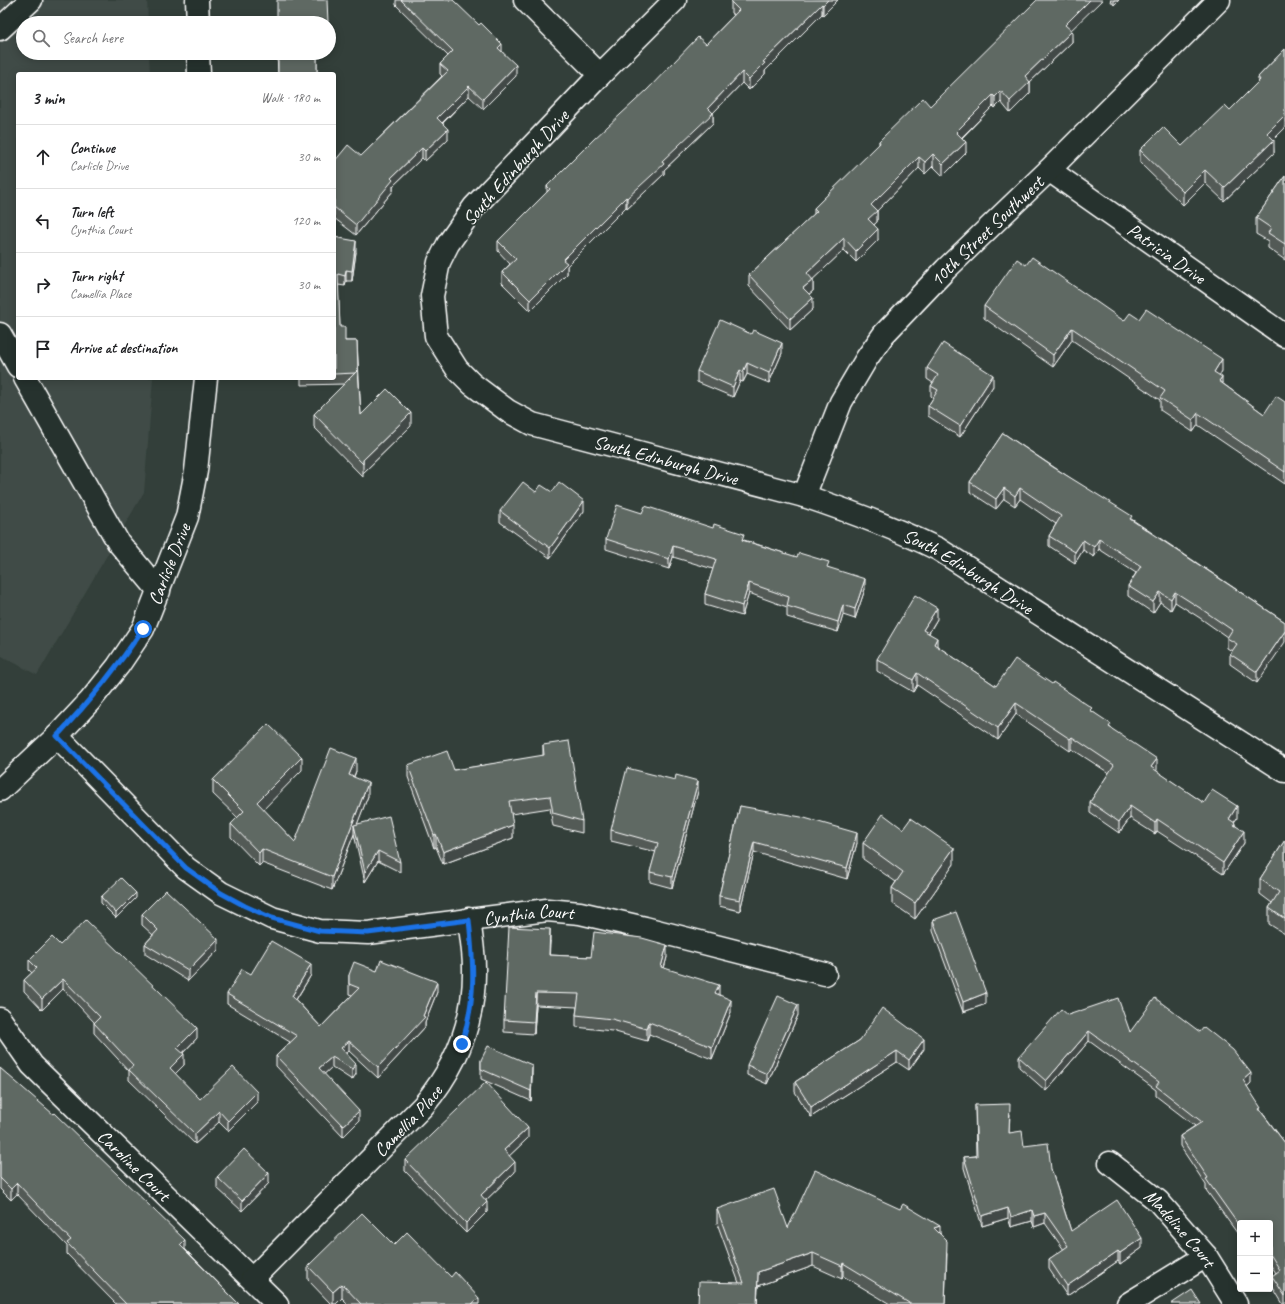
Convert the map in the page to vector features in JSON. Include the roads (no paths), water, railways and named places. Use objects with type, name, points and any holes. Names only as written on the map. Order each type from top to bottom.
[{"type":"street","points":[[0,29],[31,0]]},
{"type":"street","points":[[197,0],[198,16]]},
{"type":"street","points":[[525,0],[600,75]]},
{"type":"street","name":"South Edinburgh Drive","points":[[675,0],[600,75],[474,207],[448,244],[439,262],[432,296],[436,336],[457,369],[472,384],[502,407],[532,424],[804,496],[846,510],[918,539],[938,549],[1285,771]]},
{"type":"street","name":"10th Street Southwest","points":[[804,496],[841,402],[867,358],[884,334],[946,269],[1049,170],[1219,0]]},
{"type":"street","points":[[198,60],[199,72]]},
{"type":"street","name":"Patricia Drive","points":[[1049,170],[1285,336]]},
{"type":"street","points":[[0,334],[16,362]]},
{"type":"street","points":[[26,380],[118,542],[159,591]]},
{"type":"street","name":"Carlisle Drive","points":[[0,790],[57,736],[90,701],[118,666],[143,629],[187,517],[196,471],[206,380]]},
{"type":"street","name":"Cynthia Court","points":[[57,736],[186,868],[221,893],[272,918],[320,931],[368,933],[547,910],[580,913],[646,928],[825,974]]},
{"type":"street","name":"Camellia Place","points":[[252,1279],[423,1106],[440,1086],[462,1044],[470,1018],[474,968],[469,920]]},
{"type":"street","name":"Caroline Court","points":[[0,1020],[32,1065],[277,1304]]},
{"type":"street","name":"Madeline Court","points":[[1110,1163],[1158,1201],[1206,1256],[1236,1304]]},
{"type":"street","points":[[1128,1304],[1206,1256]]}]
